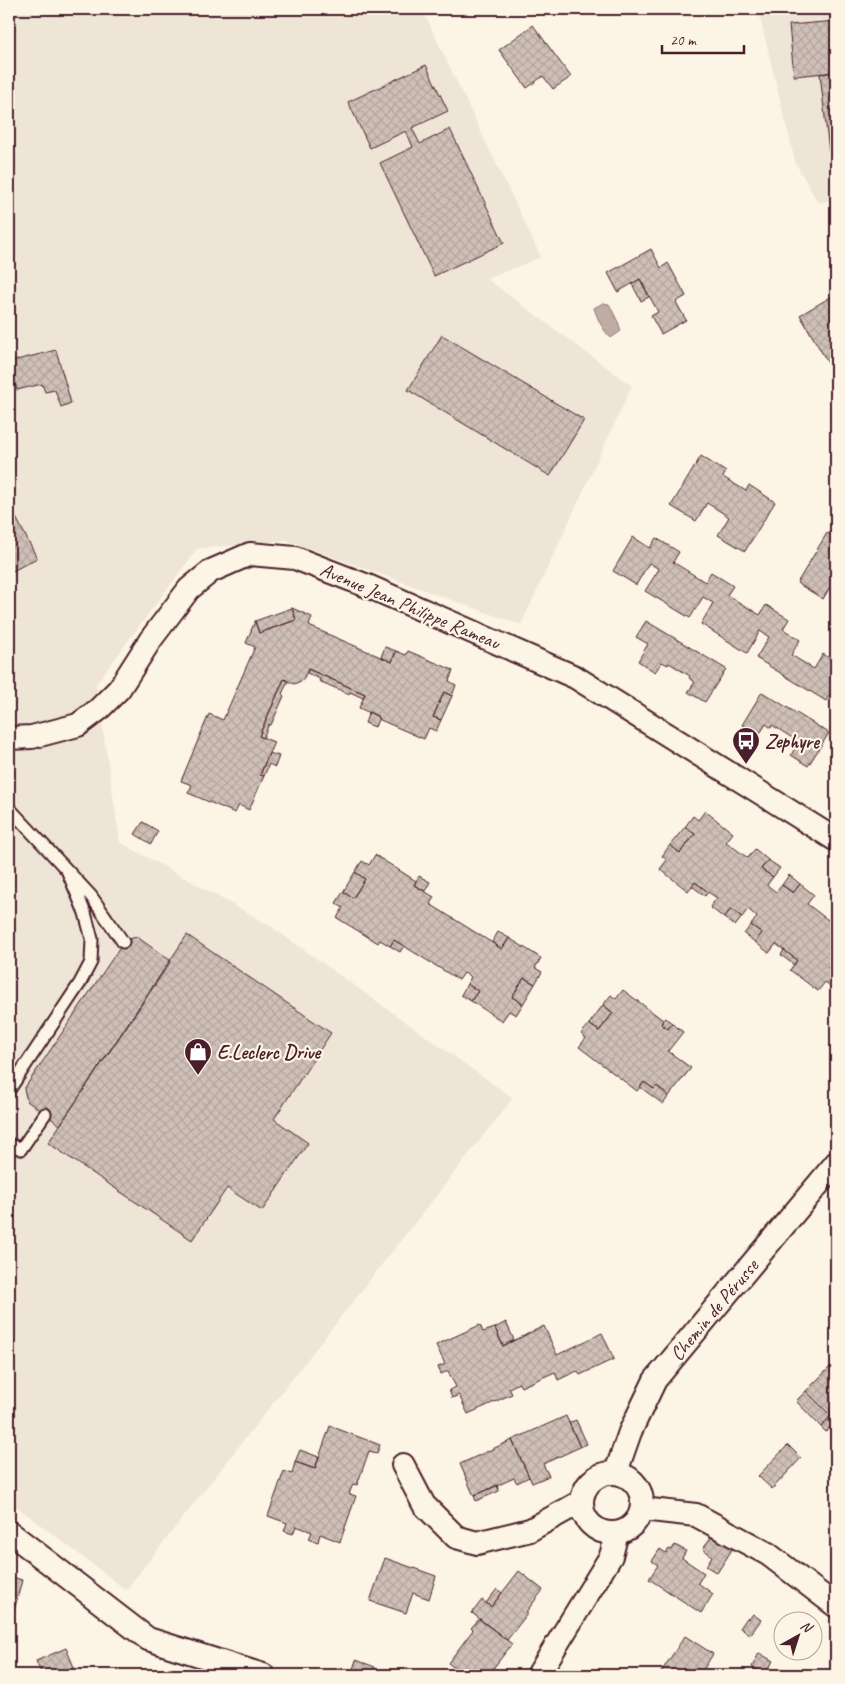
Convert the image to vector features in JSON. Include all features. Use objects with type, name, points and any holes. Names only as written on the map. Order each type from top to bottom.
[{"type":"street","name":"Avenue Jean Philippe Rameau","points":[[9,738],[32,738],[78,724],[98,710],[119,689],[151,639],[189,589],[211,572],[250,554],[295,558],[370,587],[575,677],[836,840]]},
{"type":"street","name":"Chemin de Pérusse","points":[[616,1472],[630,1432],[655,1380],[836,1163]]},
{"type":"street","points":[[403,1465],[424,1505],[456,1537],[477,1543],[530,1530],[582,1501]]},
{"type":"street","points":[[616,1472],[629,1477],[637,1484],[643,1499],[640,1516],[634,1524],[617,1533],[597,1529],[588,1521],[583,1512],[582,1501],[584,1491],[589,1482],[605,1473],[616,1472]]},
{"type":"street","points":[[642,1510],[696,1515],[768,1554],[836,1606]]},
{"type":"street","points":[[9,1532],[148,1639],[263,1675]]},
{"type":"street","points":[[538,1675],[611,1556],[617,1533]]},
{"type":"lane","points":[[9,808],[91,896],[123,942]]},
{"type":"lane","points":[[9,1090],[80,983],[91,962],[92,939],[84,912],[66,870]]},
{"type":"lane","points":[[9,1144],[21,1149],[45,1114]]},
{"type":"shaded area","points":[[9,9],[422,9],[541,257],[487,279],[632,386],[521,625],[286,540],[197,549],[96,684],[120,842],[269,925],[513,1098],[126,1590],[9,1501]]},
{"type":"shaded area","points":[[758,9],[836,9],[836,199],[818,203],[795,162]]},
{"type":"shaded area","points":[[603,303],[609,304],[621,331],[611,338],[601,324],[594,308]]},
{"type":"building","points":[[836,21],[836,72],[794,76],[789,25]]},
{"type":"building","points":[[533,25],[571,77],[553,89],[543,76],[527,88],[499,50]]},
{"type":"building","points":[[426,65],[448,111],[412,128],[420,144],[450,129],[504,243],[434,276],[380,163],[413,147],[406,131],[370,148],[348,102]]},
{"type":"building","points":[[836,72],[836,151],[829,152],[820,74]]},
{"type":"building","points":[[651,249],[661,268],[668,263],[686,296],[676,302],[686,320],[661,334],[651,316],[658,312],[640,279],[618,292],[608,273]]},
{"type":"building","points":[[640,279],[649,297],[641,301],[632,284]]},
{"type":"building","points":[[836,294],[835,337],[836,377],[800,315]]},
{"type":"building","points":[[442,335],[584,420],[550,476],[408,390]]},
{"type":"building","points":[[56,350],[71,403],[61,407],[55,390],[45,392],[42,384],[17,390],[9,362]]},
{"type":"building","points":[[701,456],[726,472],[723,477],[746,491],[749,485],[775,502],[745,551],[718,535],[729,517],[707,503],[696,521],[671,506]]},
{"type":"building","points":[[9,504],[37,558],[9,573]]},
{"type":"building","points":[[827,533],[836,539],[836,584],[833,582],[823,599],[797,583]]},
{"type":"building","points":[[633,537],[650,548],[656,538],[679,552],[673,562],[705,582],[711,572],[733,586],[727,595],[760,615],[766,605],[789,619],[783,629],[800,640],[791,655],[814,669],[823,654],[836,662],[836,684],[826,701],[756,658],[769,637],[760,631],[747,653],[701,624],[713,603],[703,597],[690,618],[645,591],[659,569],[649,563],[636,585],[613,571]]},
{"type":"building","points":[[292,608],[296,620],[259,633],[255,621]]},
{"type":"building","points":[[292,608],[312,617],[309,626],[392,662],[396,651],[406,655],[408,651],[453,670],[449,681],[456,685],[452,696],[444,692],[433,717],[441,720],[436,731],[429,728],[424,739],[378,719],[379,717],[359,708],[365,694],[308,669],[303,680],[294,684],[284,679],[259,736],[274,742],[260,775],[264,776],[249,810],[239,805],[235,813],[188,793],[192,785],[181,781],[209,714],[223,720],[255,647],[246,643],[255,621],[259,633],[296,620]]},
{"type":"building","points":[[646,621],[726,669],[705,702],[688,692],[695,682],[689,678],[690,676],[669,663],[668,665],[662,662],[655,672],[638,661],[648,644],[636,637]]},
{"type":"building","points":[[385,647],[396,651],[392,662],[381,657]]},
{"type":"building","points":[[308,669],[365,694],[363,698],[319,681],[320,679],[307,673]]},
{"type":"building","points":[[284,679],[288,681],[282,694],[284,696],[263,738],[259,736]]},
{"type":"building","points":[[444,692],[452,696],[441,720],[433,717]]},
{"type":"building","points":[[762,692],[829,733],[808,766],[791,755],[797,745],[792,741],[794,739],[772,725],[771,728],[766,724],[759,735],[742,725]]},
{"type":"building","points":[[369,712],[379,717],[375,727],[365,723]]},
{"type":"building","points":[[269,753],[279,756],[275,767],[269,764],[264,776],[260,775]]},
{"type":"building","points":[[705,811],[733,833],[726,842],[748,858],[755,849],[768,860],[761,869],[773,877],[767,885],[776,892],[782,885],[793,893],[800,884],[814,895],[807,904],[828,920],[836,912],[836,958],[828,968],[836,974],[836,978],[830,986],[825,982],[818,991],[790,970],[797,960],[776,944],[769,953],[755,942],[762,933],[751,925],[757,917],[748,909],[742,917],[731,909],[724,918],[710,907],[717,898],[695,882],[688,891],[660,869],[667,860],[662,856],[670,845],[680,853],[695,834],[685,827],[693,816],[698,820]]},
{"type":"building","points":[[143,822],[158,831],[151,844],[135,834]]},
{"type":"building","points":[[685,827],[695,834],[680,853],[670,845]]},
{"type":"building","points":[[375,855],[416,881],[414,885],[434,897],[430,904],[502,949],[509,938],[541,958],[535,968],[542,972],[535,984],[524,978],[512,997],[523,1004],[516,1015],[509,1011],[502,1021],[471,1001],[478,991],[467,984],[471,977],[464,973],[459,980],[394,940],[390,946],[380,940],[378,943],[337,918],[343,908],[336,903],[343,892],[353,898],[365,879],[355,872],[362,861],[369,865]]},
{"type":"building","points":[[768,860],[780,868],[773,877],[761,869]]},
{"type":"building","points":[[355,872],[365,879],[353,898],[343,892]]},
{"type":"building","points":[[789,875],[800,884],[793,893],[782,885]]},
{"type":"building","points":[[419,876],[430,882],[425,891],[414,885]]},
{"type":"building","points":[[695,882],[708,892],[705,896],[692,886]]},
{"type":"building","points":[[731,909],[742,917],[735,926],[724,918]]},
{"type":"building","points":[[751,925],[762,933],[755,942],[744,934]]},
{"type":"building","points":[[498,932],[509,938],[502,949],[492,942]]},
{"type":"building","name":"E.Leclerc Drive","points":[[187,935],[331,1033],[274,1119],[308,1143],[262,1211],[227,1188],[192,1240],[48,1143]]},
{"type":"building","points":[[137,937],[171,961],[60,1125],[27,1101],[24,1089],[125,940]]},
{"type":"building","points":[[394,940],[404,946],[400,952],[390,946]]},
{"type":"building","points":[[784,950],[797,960],[794,965],[781,955]]},
{"type":"building","points":[[836,958],[836,974],[828,968]]},
{"type":"building","points":[[524,978],[535,984],[523,1004],[512,997]]},
{"type":"building","points":[[467,984],[478,991],[471,1001],[461,995]]},
{"type":"building","points":[[623,990],[663,1020],[661,1024],[668,1029],[672,1023],[683,1032],[668,1051],[691,1068],[669,1096],[657,1086],[654,1089],[644,1082],[637,1091],[579,1047],[586,1038],[581,1034],[589,1024],[599,1031],[613,1013],[603,1005],[611,995],[616,999]]},
{"type":"building","points":[[603,1005],[613,1013],[599,1031],[589,1024]]},
{"type":"building","points":[[665,1018],[672,1023],[668,1029],[661,1024]]},
{"type":"building","points":[[644,1082],[654,1089],[657,1086],[669,1096],[663,1104],[640,1087]]},
{"type":"building","points":[[506,1322],[514,1340],[503,1346],[495,1328]]},
{"type":"building","points":[[480,1325],[483,1332],[495,1328],[503,1346],[544,1326],[557,1355],[602,1333],[614,1359],[580,1375],[577,1371],[558,1380],[555,1372],[521,1387],[519,1383],[509,1388],[512,1394],[468,1414],[459,1395],[452,1398],[449,1390],[456,1387],[448,1371],[441,1374],[438,1367],[445,1364],[436,1345]]},
{"type":"building","points":[[836,1361],[836,1421],[826,1432],[821,1427],[831,1416],[806,1391]]},
{"type":"building","points":[[806,1391],[831,1416],[821,1427],[796,1401]]},
{"type":"building","points":[[566,1416],[580,1447],[543,1464],[549,1476],[532,1483],[512,1440]]},
{"type":"building","points":[[576,1420],[587,1444],[580,1447],[569,1423]]},
{"type":"building","points":[[330,1426],[380,1445],[377,1453],[369,1451],[357,1485],[353,1484],[349,1494],[356,1496],[340,1542],[320,1534],[318,1542],[309,1539],[312,1532],[296,1526],[293,1534],[284,1531],[287,1523],[268,1516],[284,1471],[292,1474],[295,1462],[315,1469]]},
{"type":"building","points":[[512,1440],[529,1477],[517,1483],[514,1478],[474,1496],[460,1464]]},
{"type":"building","points":[[788,1445],[801,1458],[772,1489],[758,1476]]},
{"type":"building","points":[[300,1450],[319,1457],[315,1469],[295,1462]]},
{"type":"building","points":[[497,1485],[499,1491],[476,1501],[474,1496]]},
{"type":"building","points":[[713,1534],[733,1548],[717,1573],[706,1566],[712,1556],[703,1549]]},
{"type":"building","points":[[675,1545],[686,1551],[682,1558],[704,1573],[698,1583],[713,1594],[701,1613],[649,1579],[658,1565],[652,1561],[660,1549],[666,1553]]},
{"type":"building","points":[[385,1558],[436,1576],[429,1599],[413,1593],[406,1613],[370,1601]]},
{"type":"building","points":[[519,1571],[543,1590],[507,1640],[472,1613],[482,1600],[491,1607]]},
{"type":"building","points":[[9,1576],[22,1580],[9,1631]]},
{"type":"building","points":[[497,1589],[502,1593],[491,1607],[486,1603]]},
{"type":"building","points":[[753,1614],[761,1620],[750,1635],[740,1628],[747,1618],[749,1619]]},
{"type":"building","points":[[479,1619],[512,1644],[488,1675],[464,1675],[448,1663]]},
{"type":"building","points":[[685,1636],[713,1654],[700,1675],[659,1675]]},
{"type":"building","points":[[66,1648],[76,1672],[80,1670],[82,1675],[42,1675],[36,1661]]},
{"type":"building","points":[[759,1653],[772,1660],[765,1675],[752,1667]]},
{"type":"building","points":[[356,1660],[375,1667],[374,1675],[351,1675]]},
{"type":"place","name":"Zephyre","points":[[746,765]]},
{"type":"place","name":"E.Leclerc Drive","points":[[198,1076]]}]
